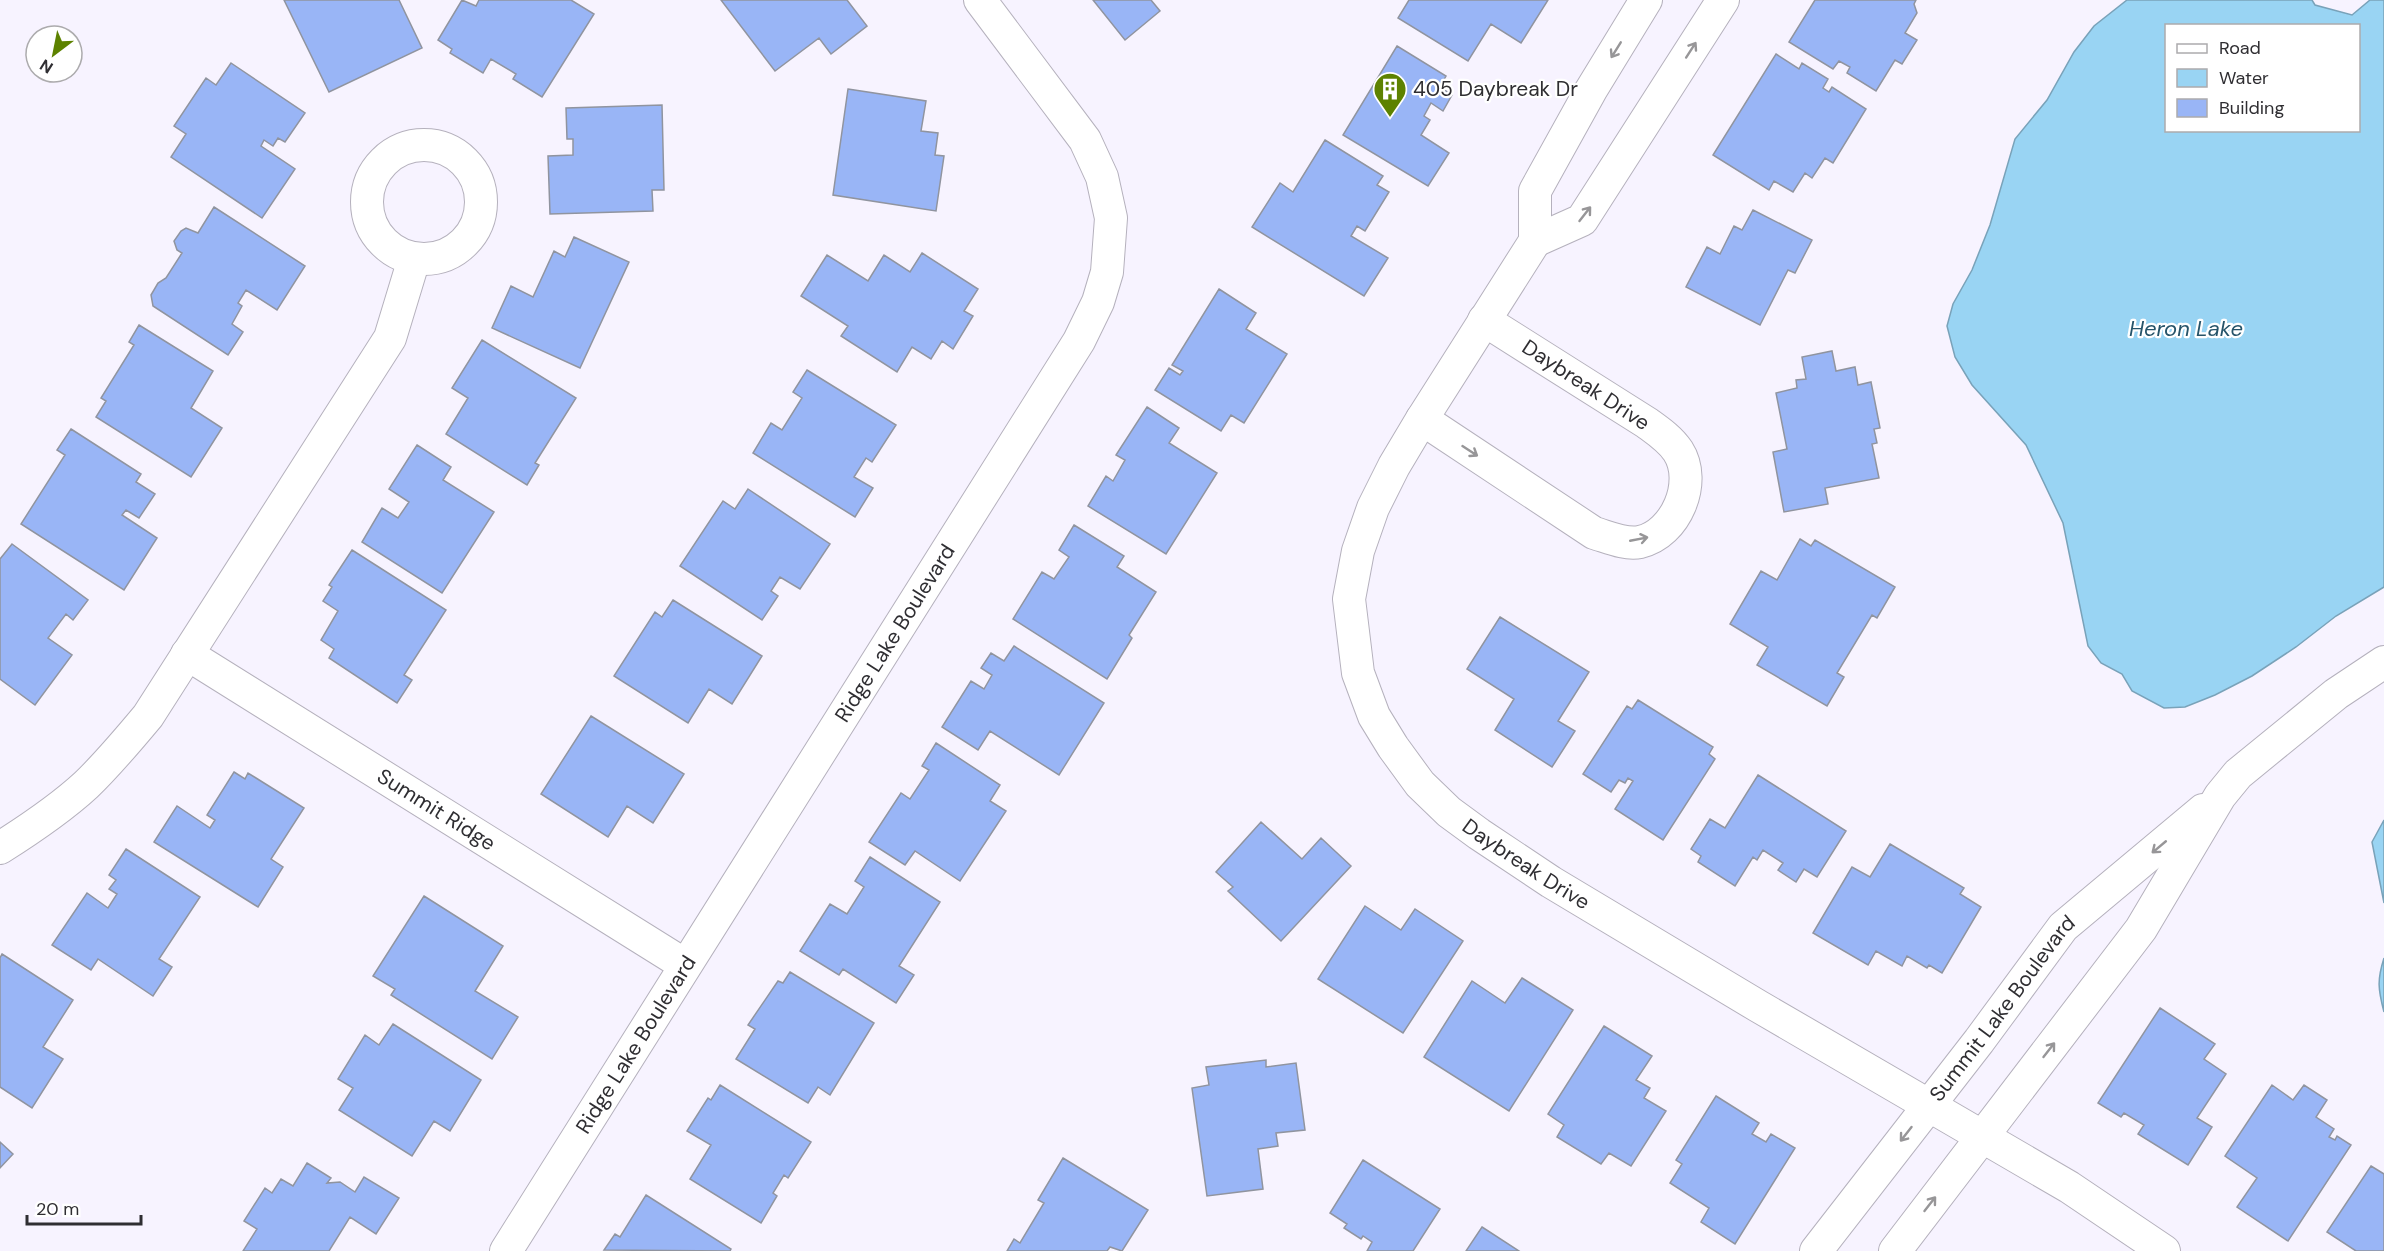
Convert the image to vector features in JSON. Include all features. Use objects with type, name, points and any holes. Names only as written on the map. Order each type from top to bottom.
[{"type":"street","name":"Ridge Lake Boulevard","points":[[506,1251],[1079,341],[1098,302],[1104,282],[1111,238],[1111,218],[1102,177],[1085,140],[980,0]]},
{"type":"street","points":[[1646,0],[1591,90],[1535,191],[1535,241],[1582,220],[1723,0]]},
{"type":"street","name":"Daybreak Drive","points":[[1535,241],[1394,466],[1373,508],[1358,551],[1348,599],[1358,673],[1374,716],[1392,747],[1420,784],[1449,812],[1551,882],[2069,1187],[2164,1251]]},
{"type":"street","points":[[0,848],[35,825],[85,786],[148,716],[390,338],[414,259]]},
{"type":"street","name":"Daybreak Drive","points":[[1422,419],[1594,533],[1619,541],[1640,542],[1659,533],[1677,513],[1684,494],[1686,472],[1679,452],[1666,437],[1484,320]]},
{"type":"street","name":"Summit Ridge","points":[[187,654],[686,965]]},
{"type":"street","name":"Summit Lake Boulevard","points":[[1895,1251],[2141,929],[2220,796],[2238,774],[2269,746],[2336,694],[2384,662]]},
{"type":"street","name":"Summit Lake Boulevard","points":[[1816,1251],[2063,927],[2220,796]]},
{"type":"water","name":"Heron Lake","points":[[2127,0],[2312,0],[2315,5],[2352,15],[2370,0],[2384,0],[2384,587],[2336,616],[2296,647],[2252,676],[2185,707],[2164,708],[2132,691],[2122,674],[2101,663],[2088,646],[2063,523],[2026,445],[1972,385],[1955,357],[1947,326],[1953,304],[1972,270],[1990,225],[2015,139],[2047,100],[2074,52],[2094,26]]},
{"type":"water","points":[[2384,820],[2384,903],[2372,842]]},
{"type":"water","points":[[2384,958],[2384,1012],[2379,985]]},
{"type":"building","points":[[284,0],[399,0],[422,48],[329,92]]},
{"type":"building","points":[[462,0],[476,6],[479,0],[571,0],[594,14],[542,97],[513,79],[516,74],[491,59],[483,73],[450,53],[452,49],[438,40]]},
{"type":"building","points":[[721,0],[847,0],[867,26],[831,54],[819,38],[775,71]]},
{"type":"building","points":[[1093,0],[1151,0],[1160,11],[1125,40]]},
{"type":"building","points":[[1409,0],[1548,0],[1521,43],[1491,24],[1468,61],[1398,18]]},
{"type":"building","points":[[1815,0],[1916,0],[1914,4],[1917,13],[1905,33],[1917,40],[1902,64],[1895,60],[1876,91],[1847,73],[1850,67],[1839,61],[1833,69],[1789,42]]},
{"type":"building","name":"405 Daybreak Dr","points":[[1397,46],[1446,76],[1440,87],[1452,95],[1443,111],[1431,103],[1424,116],[1430,120],[1421,135],[1449,153],[1428,186],[1343,135]]},
{"type":"building","points":[[1776,54],[1799,69],[1802,63],[1828,79],[1823,88],[1829,92],[1832,87],[1866,109],[1833,163],[1825,158],[1812,178],[1805,173],[1793,192],[1774,181],[1769,190],[1713,155]]},
{"type":"building","points":[[231,63],[305,113],[285,142],[278,138],[273,146],[264,140],[261,146],[295,169],[262,218],[171,157],[186,134],[174,126],[206,78],[216,85]]},
{"type":"building","points":[[848,89],[926,101],[921,131],[938,133],[935,155],[944,156],[936,211],[833,195]]},
{"type":"building","points":[[662,105],[664,190],[652,190],[653,211],[550,214],[548,156],[573,155],[573,139],[567,139],[566,108]]},
{"type":"building","points":[[1325,140],[1383,176],[1377,185],[1389,192],[1365,231],[1357,226],[1351,236],[1388,258],[1364,296],[1252,227],[1280,183],[1293,192]]},
{"type":"building","points":[[214,207],[305,266],[277,310],[246,290],[238,303],[242,306],[232,324],[243,332],[228,355],[153,306],[151,295],[158,283],[166,278],[182,253],[177,250],[174,241],[181,231],[186,228],[198,233]]},
{"type":"building","points":[[1753,210],[1812,240],[1795,273],[1788,270],[1760,325],[1686,287],[1707,247],[1720,254],[1734,226],[1742,230]]},
{"type":"building","points":[[574,237],[629,262],[580,368],[492,328],[511,286],[533,297],[554,251],[565,257]]},
{"type":"building","points":[[922,253],[978,289],[964,311],[973,316],[953,349],[942,341],[931,359],[912,347],[897,372],[841,336],[848,326],[801,296],[827,255],[868,281],[884,255],[910,272]]},
{"type":"building","points":[[1219,289],[1256,313],[1246,329],[1287,354],[1244,423],[1231,415],[1221,431],[1155,390],[1169,368],[1180,375],[1183,371],[1172,365]]},
{"type":"building","points":[[139,325],[213,371],[191,408],[222,428],[191,477],[96,417],[106,401],[101,398],[134,345],[129,342]]},
{"type":"building","points":[[482,340],[576,398],[535,463],[539,465],[527,485],[446,434],[468,398],[452,388]]},
{"type":"building","points":[[1832,351],[1836,371],[1855,367],[1858,385],[1871,382],[1880,428],[1874,429],[1877,443],[1872,444],[1879,478],[1825,488],[1828,504],[1784,512],[1773,452],[1787,449],[1776,393],[1797,388],[1796,380],[1806,379],[1802,357]]},
{"type":"building","points":[[807,370],[896,425],[872,462],[866,458],[854,477],[873,488],[855,517],[753,453],[771,423],[782,430],[802,398],[793,392]]},
{"type":"building","points":[[1147,407],[1179,428],[1169,443],[1217,473],[1166,554],[1088,506],[1106,476],[1113,481],[1125,460],[1116,455]]},
{"type":"building","points":[[71,429],[141,474],[136,482],[155,494],[139,518],[126,510],[122,515],[157,538],[124,590],[21,524],[65,455],[57,450]]},
{"type":"building","points":[[417,445],[451,467],[443,480],[494,512],[442,593],[362,542],[382,508],[398,518],[409,502],[389,489]]},
{"type":"building","points":[[748,489],[830,544],[800,589],[780,577],[771,591],[778,596],[762,620],[680,566],[723,501],[735,509]]},
{"type":"building","points":[[1074,525],[1124,556],[1117,567],[1156,592],[1129,635],[1132,638],[1107,679],[1013,619],[1042,572],[1054,579],[1069,557],[1059,550]]},
{"type":"building","points":[[1800,539],[1811,546],[1815,540],[1895,587],[1877,618],[1872,615],[1837,673],[1844,677],[1827,706],[1757,665],[1768,647],[1730,624],[1761,571],[1777,580]]},
{"type":"building","points":[[12,544],[88,600],[73,620],[66,614],[48,638],[72,655],[35,705],[0,679],[0,559]]},
{"type":"building","points":[[352,550],[446,610],[404,675],[412,680],[397,703],[329,658],[334,649],[321,640],[338,611],[323,601],[332,587],[329,585]]},
{"type":"building","points":[[673,600],[762,656],[732,704],[709,689],[688,723],[614,676],[655,612],[662,617]]},
{"type":"building","points":[[1500,617],[1589,672],[1558,721],[1575,731],[1552,767],[1495,730],[1514,699],[1467,669]]},
{"type":"building","points":[[1014,646],[1104,703],[1059,775],[990,731],[978,750],[942,727],[971,681],[984,689],[992,675],[981,668],[991,653],[1004,661]]},
{"type":"building","points":[[1638,700],[1713,747],[1709,754],[1715,759],[1663,840],[1615,809],[1633,781],[1628,778],[1625,783],[1619,780],[1611,792],[1583,774],[1627,706],[1632,709]]},
{"type":"building","points":[[591,716],[684,774],[653,823],[627,806],[608,837],[541,794]]},
{"type":"building","points":[[936,743],[1000,785],[990,801],[1006,811],[960,881],[915,851],[905,865],[869,842],[901,793],[910,799],[929,770],[922,766]]},
{"type":"building","points":[[234,772],[245,779],[248,773],[304,808],[271,859],[283,867],[258,907],[154,842],[177,806],[210,828],[215,820],[207,815]]},
{"type":"building","points":[[1758,775],[1846,831],[1817,877],[1804,869],[1796,882],[1778,870],[1783,863],[1763,850],[1757,860],[1753,857],[1735,886],[1698,862],[1701,856],[1691,849],[1710,819],[1725,828]]},
{"type":"building","points":[[1261,822],[1302,859],[1321,838],[1351,866],[1281,941],[1228,891],[1233,887],[1216,872]]},
{"type":"building","points":[[1890,844],[1964,888],[1960,894],[1981,907],[1942,973],[1929,965],[1927,968],[1907,956],[1902,966],[1876,951],[1868,965],[1813,933],[1852,867],[1870,877]]},
{"type":"building","points":[[126,849],[200,897],[159,959],[172,967],[153,996],[98,959],[91,970],[52,945],[87,893],[108,908],[117,894],[109,889],[116,880],[109,875]]},
{"type":"building","points":[[870,857],[940,902],[899,966],[914,975],[896,1003],[843,969],[839,975],[800,951],[830,904],[847,914],[864,887],[855,881]]},
{"type":"building","points":[[424,896],[503,946],[475,991],[518,1017],[492,1059],[391,995],[395,989],[373,976]]},
{"type":"building","points":[[1365,906],[1401,930],[1415,909],[1463,941],[1403,1033],[1318,979]]},
{"type":"building","points":[[2,954],[73,1000],[43,1047],[63,1059],[32,1108],[0,1087],[0,958]]},
{"type":"building","points":[[790,972],[874,1023],[830,1095],[818,1087],[808,1103],[736,1059],[755,1029],[748,1025],[778,981],[783,983]]},
{"type":"building","points":[[1522,978],[1573,1010],[1509,1111],[1424,1057],[1472,981],[1505,1003]]},
{"type":"building","points":[[2160,1008],[2215,1044],[2204,1059],[2226,1074],[2197,1118],[2212,1127],[2188,1165],[2138,1134],[2144,1125],[2124,1113],[2121,1117],[2098,1103]]},
{"type":"building","points":[[393,1024],[481,1080],[450,1131],[434,1121],[412,1156],[339,1110],[353,1088],[338,1079],[365,1035],[379,1045]]},
{"type":"building","points":[[1604,1026],[1652,1056],[1636,1080],[1650,1088],[1644,1098],[1666,1111],[1631,1166],[1609,1153],[1601,1164],[1557,1137],[1564,1125],[1548,1114]]},
{"type":"building","points":[[1266,1060],[1266,1067],[1296,1063],[1305,1130],[1276,1133],[1278,1146],[1258,1149],[1263,1189],[1207,1196],[1192,1088],[1209,1085],[1206,1067]]},
{"type":"building","points":[[720,1085],[811,1142],[788,1178],[784,1175],[773,1193],[777,1196],[761,1223],[690,1179],[711,1145],[687,1131],[708,1098],[711,1100]]},
{"type":"building","points":[[2272,1085],[2293,1100],[2304,1085],[2327,1100],[2316,1117],[2334,1129],[2329,1137],[2335,1140],[2337,1136],[2351,1145],[2288,1241],[2237,1207],[2257,1178],[2225,1156]]},
{"type":"building","points":[[1716,1096],[1759,1123],[1752,1134],[1766,1142],[1771,1134],[1795,1148],[1735,1244],[1701,1222],[1709,1208],[1670,1183],[1682,1164],[1676,1160]]},
{"type":"building","points":[[0,1142],[13,1154],[0,1168]]},
{"type":"building","points":[[1063,1158],[1148,1210],[1122,1251],[1110,1247],[1107,1251],[1007,1251],[1014,1239],[1020,1243],[1044,1203],[1038,1200]]},
{"type":"building","points":[[1363,1160],[1440,1209],[1413,1251],[1367,1251],[1372,1242],[1363,1236],[1361,1239],[1344,1228],[1347,1224],[1330,1213]]},
{"type":"building","points":[[307,1163],[331,1178],[327,1183],[340,1182],[355,1192],[364,1177],[399,1198],[376,1234],[350,1217],[329,1251],[243,1251],[257,1229],[244,1221],[265,1188],[272,1193],[281,1179],[293,1186]]},
{"type":"building","points":[[2371,1166],[2384,1174],[2384,1251],[2356,1251],[2327,1232]]},
{"type":"building","points":[[646,1195],[731,1249],[730,1251],[604,1250],[615,1234],[620,1237]]},
{"type":"building","points":[[1482,1227],[1519,1251],[1466,1251]]},
{"type":"place","name":"405 Daybreak Dr","points":[[1390,118]]}]
